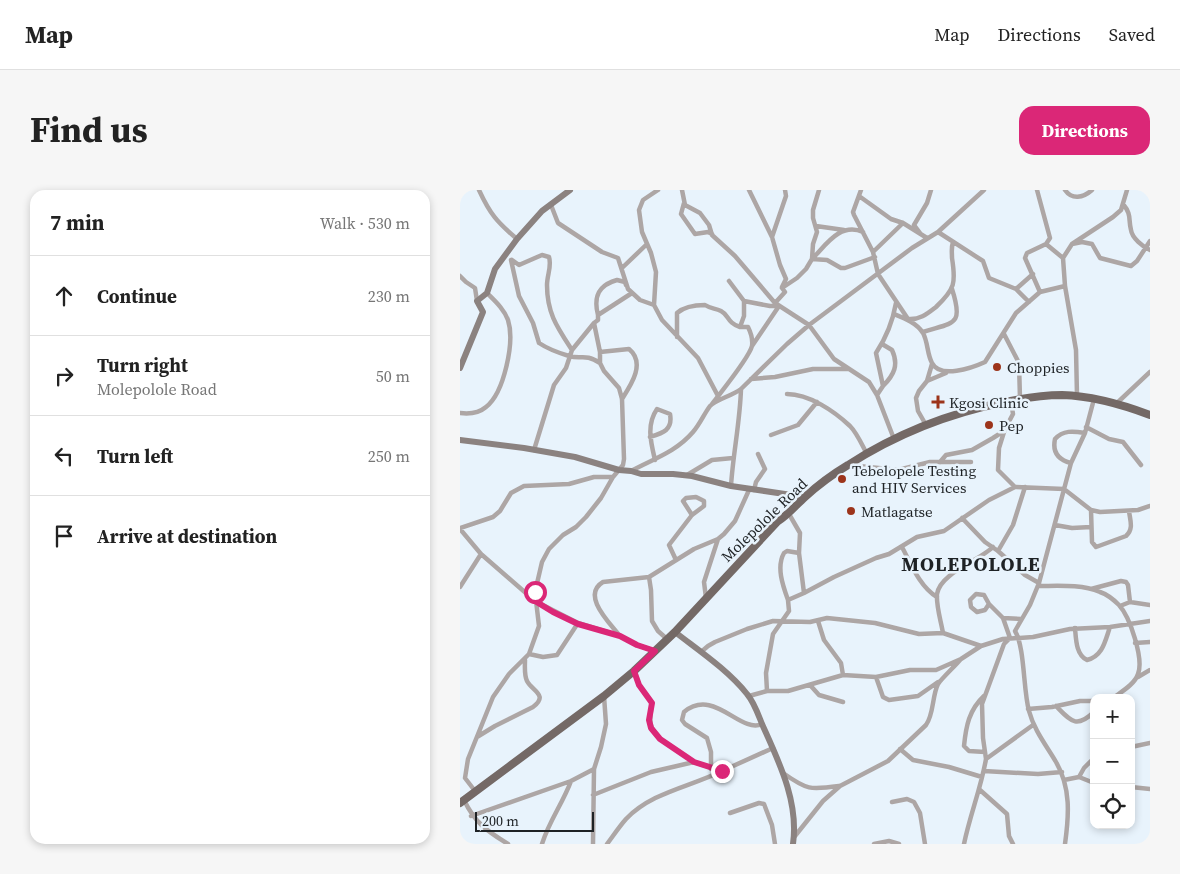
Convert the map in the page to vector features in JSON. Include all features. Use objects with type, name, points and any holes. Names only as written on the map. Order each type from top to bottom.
[{"type":"main road","name":"Molepolole Road","points":[[462,801],[604,696],[634,671],[675,632],[777,522],[789,514],[805,497],[848,465],[867,454],[894,439],[926,425],[965,411],[1020,399],[1052,395],[1094,398],[1117,403],[1150,415]]},
{"type":"street","points":[[479,190],[487,207],[497,221],[517,239]]},
{"type":"street","points":[[477,301],[487,293],[492,274],[504,254],[538,215],[570,190]]},
{"type":"street","points":[[658,190],[643,200],[638,210],[642,232],[656,272],[654,305],[662,320],[698,358],[718,396]]},
{"type":"street","points":[[682,190],[684,203],[681,214],[695,234],[708,232],[712,235],[735,256],[777,304],[809,326],[831,355],[869,382],[877,395],[894,439]]},
{"type":"street","points":[[749,190],[772,237],[786,279],[782,288]]},
{"type":"street","points":[[772,237],[786,196],[785,190]]},
{"type":"street","points":[[812,259],[812,244],[817,232],[813,210],[819,190]]},
{"type":"street","points":[[861,190],[853,212],[874,254],[878,274],[908,319],[923,332],[932,364],[937,369],[946,372]]},
{"type":"street","points":[[921,234],[914,225],[927,203],[931,190]]},
{"type":"street","points":[[711,405],[741,390],[787,344],[878,274],[938,232],[984,190]]},
{"type":"street","points":[[1037,190],[1050,238],[1046,244],[1025,255],[1025,258],[1040,292]]},
{"type":"street","points":[[1065,190],[1071,196],[1078,197],[1092,190]]},
{"type":"street","points":[[1077,396],[1076,350],[1065,286],[1064,258],[1072,244],[1121,210],[1126,190]]},
{"type":"street","points":[[859,196],[890,219],[903,223],[927,238]]},
{"type":"street","points":[[684,203],[700,213],[712,235]]},
{"type":"street","points":[[1123,204],[1130,212],[1131,232],[1148,249]]},
{"type":"street","points":[[552,205],[558,223],[602,252],[618,258],[628,288]]},
{"type":"street","points":[[812,259],[827,260],[841,268],[845,268],[874,254],[903,223]]},
{"type":"street","points":[[816,226],[844,230],[853,229],[864,233]]},
{"type":"street","points":[[782,288],[797,278],[812,259],[835,236],[844,230]]},
{"type":"street","points":[[938,232],[983,261],[989,278],[1016,289],[1029,302]]},
{"type":"street","points":[[1072,244],[1082,242],[1092,244],[1100,258],[1130,266],[1148,249],[1150,241]]},
{"type":"street","points":[[894,314],[914,319],[926,315],[945,298],[952,289],[955,276],[951,248],[953,242]]},
{"type":"street","points":[[622,268],[647,244]]},
{"type":"street","points":[[1046,244],[1064,258]]},
{"type":"street","points":[[504,254],[519,265],[542,255],[549,257],[547,282],[550,314],[572,350]]},
{"type":"street","points":[[511,260],[519,296],[533,323],[538,342],[544,347],[569,357],[585,356],[600,363]]},
{"type":"street","points":[[1016,289],[1033,274]]},
{"type":"street","points":[[460,276],[475,288],[477,301],[483,312],[460,368]]},
{"type":"street","points":[[534,450],[554,385],[566,368],[572,350],[598,320],[597,296],[603,286],[617,280],[625,282],[632,293],[640,300],[654,305]]},
{"type":"street","points":[[729,281],[744,301],[744,316],[740,327]]},
{"type":"street","points":[[460,286],[466,282]]},
{"type":"street","points":[[926,425],[918,412],[916,398],[919,390],[927,381],[946,372],[985,362],[1015,314],[1040,292],[1065,286]]},
{"type":"street","points":[[631,471],[666,454],[692,433],[746,357],[785,292],[782,288]]},
{"type":"street","points":[[923,332],[947,326],[954,322],[958,306],[952,289]]},
{"type":"street","points":[[460,412],[467,414],[485,408],[491,402],[504,378],[510,326],[505,313],[487,293]]},
{"type":"street","points":[[598,315],[632,293]]},
{"type":"street","points":[[744,301],[770,306],[777,304]]},
{"type":"street","points":[[883,386],[876,356],[894,314],[896,303]]},
{"type":"street","points":[[677,337],[678,313],[682,309],[706,305],[720,310],[731,323],[740,327],[748,327],[752,337],[752,347]]},
{"type":"street","points":[[465,778],[468,759],[493,697],[509,674],[529,654],[539,626],[538,610],[535,601],[535,584],[542,562],[549,549],[586,517],[623,465],[622,399],[619,388],[604,372],[600,363],[600,352],[594,323]]},
{"type":"street","points":[[1004,334],[1019,363],[1020,399]]},
{"type":"street","points":[[877,395],[892,374],[896,362],[892,350],[882,344]]},
{"type":"street","points":[[600,352],[629,349],[633,352],[637,372],[622,399]]},
{"type":"street","points":[[927,381],[932,364]]},
{"type":"street","points":[[751,379],[775,377],[813,369],[850,369]]},
{"type":"street","points":[[1117,403],[1150,372]]},
{"type":"street","points":[[731,486],[741,390]]},
{"type":"street","points":[[787,394],[799,395],[817,402],[850,427],[867,454]]},
{"type":"street","points":[[1065,844],[1069,812],[1064,780],[1062,772],[1033,725],[1024,689],[1019,639],[1015,631],[1030,605],[1039,584],[1071,463],[1085,430],[1094,398]]},
{"type":"street","points":[[1011,401],[1014,414],[1004,431],[998,448],[998,470],[1014,487]]},
{"type":"street","points":[[771,435],[798,425],[817,402]]},
{"type":"street","points":[[650,437],[666,431],[671,421],[670,414],[667,411],[657,409],[653,415],[650,437],[655,460]]},
{"type":"street","points":[[1071,463],[1063,461],[1058,457],[1054,448],[1055,440],[1062,433],[1085,430],[1123,442],[1141,465]]},
{"type":"street","points":[[940,462],[946,455],[972,450],[1004,431]]},
{"type":"street","points":[[460,440],[575,457],[619,470],[641,474],[687,476],[752,490],[805,497]]},
{"type":"street","points":[[706,598],[704,582],[718,539],[734,521],[765,469],[758,454]]},
{"type":"street","points":[[687,476],[708,461],[733,458]]},
{"type":"street","points":[[848,465],[898,470],[924,463],[971,462]]},
{"type":"street","points":[[614,477],[594,478],[569,484],[524,486],[511,492],[500,511],[493,517],[460,529],[481,554],[535,601],[578,624],[620,636],[637,645],[655,651]]},
{"type":"street","points":[[788,600],[804,594],[834,577],[889,554],[917,537],[944,531],[989,500],[1014,487],[1064,489],[1091,510],[1129,511],[1150,506]]},
{"type":"street","points":[[998,551],[1013,525],[1025,487]]},
{"type":"street","points":[[676,560],[669,545],[692,515],[704,506],[704,501],[698,497],[686,498],[684,501],[692,515]]},
{"type":"street","points":[[1091,510],[1092,545],[1096,547],[1126,536],[1131,530],[1129,511]]},
{"type":"street","points":[[789,514],[800,533],[799,554],[804,594]]},
{"type":"street","points":[[962,518],[985,542],[1039,584],[1090,589],[1100,592],[1120,606],[1130,624],[1140,662],[1138,677]]},
{"type":"street","points":[[1055,525],[1066,528],[1091,527]]},
{"type":"street","points":[[620,636],[594,601],[597,585],[602,582],[649,577],[702,545],[718,539]]},
{"type":"street","points":[[902,547],[918,576],[931,594],[937,597]]},
{"type":"street","points":[[943,632],[937,597],[938,589],[950,574],[988,553],[993,547]]},
{"type":"street","points":[[766,691],[766,673],[773,634],[784,621],[789,611],[788,600],[781,581],[782,558],[784,552],[799,554]]},
{"type":"street","points":[[460,588],[481,554]]},
{"type":"street","points":[[649,577],[652,621],[658,631],[667,639]]},
{"type":"street","points":[[1090,589],[1124,581],[1128,585],[1130,602]]},
{"type":"street","points":[[989,604],[985,610],[977,612],[971,607],[970,600],[973,596],[980,594],[987,598],[989,604],[1003,618],[1010,638]]},
{"type":"street","points":[[1120,606],[1130,602],[1150,605]]},
{"type":"street","points":[[701,652],[708,646],[747,629],[773,621],[810,622],[831,618],[875,623],[919,634],[943,632],[981,646]]},
{"type":"street","points":[[1003,618],[1021,619]]},
{"type":"street","points":[[818,621],[824,640],[841,663],[843,674]]},
{"type":"street","points":[[748,696],[766,691],[788,691],[843,674],[876,677],[910,670],[936,670],[961,659],[981,646],[1010,638],[1019,639],[1075,628],[1110,627],[1150,621]]},
{"type":"street","points":[[529,654],[543,657],[557,655],[578,624]]},
{"type":"street","points":[[1075,628],[1077,646],[1081,655],[1087,660],[1099,654],[1110,627]]},
{"type":"street","points":[[675,632],[739,685],[748,696],[774,748],[792,800],[794,840]]},
{"type":"street","points":[[964,844],[969,819],[980,790],[986,759],[982,711],[985,695],[1004,644],[1010,638]]},
{"type":"street","points":[[1135,643],[1150,642]]},
{"type":"street","points":[[876,677],[884,697],[889,700],[918,696],[939,682],[961,659]]},
{"type":"street","points":[[477,737],[538,703],[538,694],[527,681],[524,671],[525,660]]},
{"type":"street","points":[[1118,694],[1138,677],[1150,670]]},
{"type":"street","points":[[634,671],[639,685],[652,703],[649,720],[655,735],[694,762],[722,771]]},
{"type":"street","points":[[794,840],[822,801],[840,786],[883,765],[929,720],[932,702],[939,682]]},
{"type":"street","points":[[810,685],[818,695],[843,702]]},
{"type":"street","points":[[985,695],[966,722],[964,746],[969,751],[985,752]]},
{"type":"street","points":[[592,844],[594,769],[606,724],[604,696]]},
{"type":"street","points":[[1028,709],[1090,701]]},
{"type":"street","points":[[711,769],[711,752],[707,738],[685,724],[682,720],[684,712],[692,707],[712,706],[754,725],[762,724]]},
{"type":"street","points":[[1056,706],[1070,720],[1076,722],[1085,720],[1090,716]]},
{"type":"street","points":[[986,759],[1033,725]]},
{"type":"street","points":[[1135,746],[1150,743]]},
{"type":"street","points":[[607,844],[626,820],[647,803],[669,791],[701,781],[774,748]]},
{"type":"street","points":[[900,748],[913,760],[949,767],[982,777]]},
{"type":"street","points":[[593,795],[652,772],[694,762]]},
{"type":"street","points":[[1079,777],[1090,762]]},
{"type":"street","points":[[471,816],[571,781],[594,769]]},
{"type":"street","points":[[984,771],[1043,774],[1062,772]]},
{"type":"street","points":[[460,772],[476,791]]},
{"type":"street","points":[[783,773],[798,784],[809,788],[818,789],[840,786]]},
{"type":"street","points":[[1064,780],[1079,777],[1090,781]]},
{"type":"street","points":[[542,844],[550,822],[564,800],[571,781]]},
{"type":"street","points":[[1135,787],[1150,788]]},
{"type":"street","points":[[980,790],[1007,814],[1009,836],[1013,844]]},
{"type":"street","points":[[892,802],[907,799],[914,802],[920,813],[925,844]]},
{"type":"street","points":[[462,801],[471,816],[491,834],[508,844]]},
{"type":"street","points":[[730,813],[759,803],[764,804],[772,825],[774,843],[769,844]]},
{"type":"street","points":[[874,844],[889,841],[899,844]]},
{"type":"place","name":"Choppies","points":[[997,367]]},
{"type":"place","name":"Kgosi Clinic","points":[[938,402]]},
{"type":"place","name":"Pep","points":[[989,425]]},
{"type":"place","name":"Tebelopele Testing and HIV Services","points":[[842,479]]},
{"type":"place","name":"Matlagatse","points":[[851,511]]},
{"type":"district","name":"MOLEPOLOLE","points":[[971,564]]},
{"type":"route","points":[[535,592],[535,601],[553,612],[578,624],[598,628],[655,651],[634,671],[639,685],[652,703],[649,716],[651,728],[660,739],[694,762],[722,771]]}]
